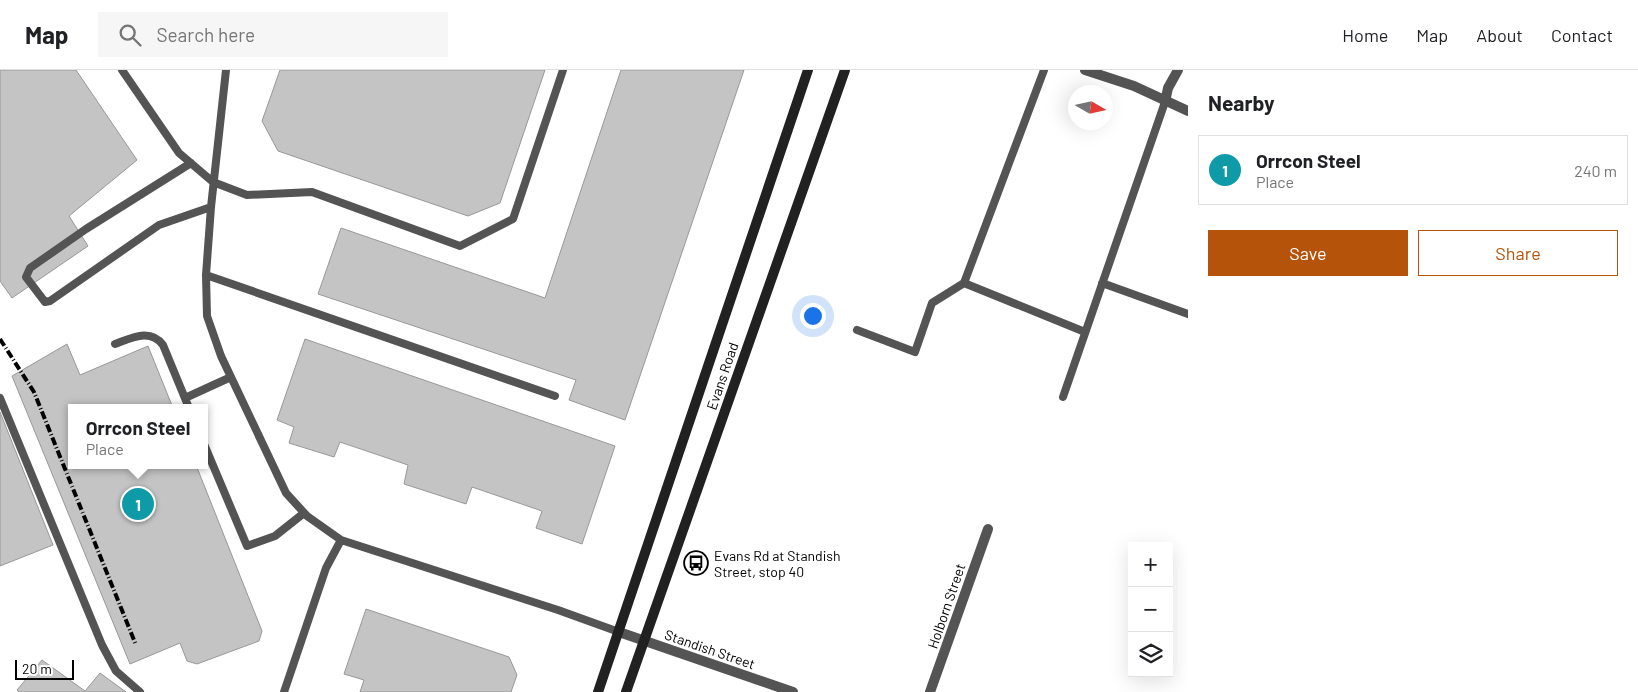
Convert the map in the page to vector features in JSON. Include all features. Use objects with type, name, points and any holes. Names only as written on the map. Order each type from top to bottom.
[{"type":"main road","name":"Evans Road","points":[[598,692],[808,70]]},
{"type":"main road","name":"Evans Road","points":[[626,692],[845,70]]},
{"type":"street","points":[[1085,70],[1134,86],[1188,111]]},
{"type":"street","points":[[1165,102],[1168,88],[1178,70]]},
{"type":"street","name":"Holborn Street","points":[[930,692],[988,529]]},
{"type":"street","name":"Standish Street","points":[[619,632],[793,692]]},
{"type":"lane","points":[[122,70],[179,153],[213,182],[246,195],[312,192],[460,246],[513,219],[563,70]]},
{"type":"lane","points":[[226,70],[211,207],[206,275],[207,316],[231,377],[286,493],[304,513],[341,540],[558,610],[619,632]]},
{"type":"lane","points":[[857,330],[915,352],[932,303],[964,283],[1044,70]]},
{"type":"lane","points":[[1063,398],[1165,102]]},
{"type":"lane","points":[[190,163],[86,229],[30,268],[26,277],[41,298],[45,302],[50,301],[158,225],[211,207]]},
{"type":"lane","points":[[206,275],[556,396]]},
{"type":"lane","points":[[964,283],[1086,332]]},
{"type":"lane","points":[[1102,283],[1188,314]]},
{"type":"lane","points":[[115,344],[138,336],[157,337],[163,345],[187,404]]},
{"type":"lane","points":[[185,398],[231,377]]},
{"type":"lane","points":[[0,398],[102,645],[116,672],[140,692]]},
{"type":"lane","points":[[208,453],[247,546],[275,536],[304,513]]},
{"type":"lane","points":[[284,692],[326,568],[341,540]]},
{"type":"building","points":[[0,70],[76,70],[137,160],[69,216],[88,246],[12,298],[0,281]]},
{"type":"building","points":[[280,70],[545,70],[500,203],[468,216],[278,151],[262,121]]},
{"type":"building","points":[[621,70],[744,70],[625,420],[569,400],[576,380],[318,294],[341,228],[545,298]]},
{"type":"building","points":[[305,339],[615,446],[582,544],[536,528],[542,511],[472,487],[466,504],[404,484],[408,465],[340,442],[334,457],[289,443],[294,427],[277,420]]},
{"type":"building","points":[[67,344],[80,375],[148,346],[171,404],[68,404],[68,469],[198,469],[262,631],[259,641],[197,664],[187,661],[180,643],[130,664],[12,376]]},
{"type":"building","points":[[0,412],[53,545],[0,566]]},
{"type":"building","points":[[366,609],[509,657],[517,675],[511,692],[360,692],[364,680],[344,674]]},
{"type":"building","points":[[42,660],[85,691],[100,673],[126,692],[19,692],[17,690]]},
{"type":"railway","points":[[0,339],[34,392],[136,645]]},
{"type":"place","name":"Orrcon Steel","points":[[138,504]]},
{"type":"place","name":"Evans Rd at Standish Street, stop 40","points":[[696,563]]}]
